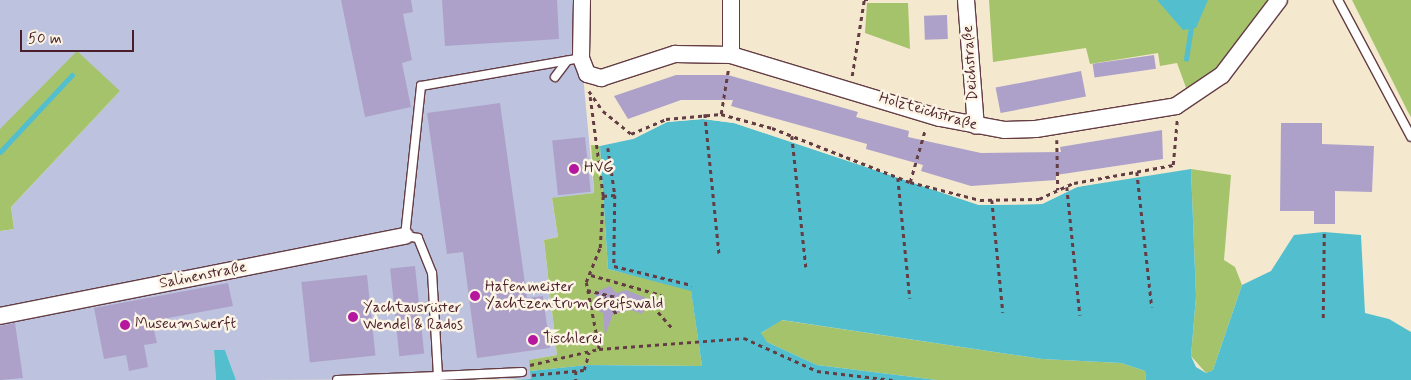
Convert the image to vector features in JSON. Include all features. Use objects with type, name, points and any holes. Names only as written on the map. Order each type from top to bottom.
[{"type":"street","points":[[582,0],[575,59],[587,74]]},
{"type":"street","points":[[730,0],[731,55]]},
{"type":"street","name":"Deichstraße","points":[[966,0],[976,126]]},
{"type":"street","name":"Holzteichstraße","points":[[587,74],[601,78],[675,54],[731,55],[976,126],[1004,130],[1057,126],[1176,106],[1222,75],[1280,0]]},
{"type":"street","name":"Salinenstraße","points":[[0,316],[405,236]]},
{"type":"lane","points":[[1338,0],[1411,138]]},
{"type":"lane","points":[[555,77],[575,59]]},
{"type":"lane","points":[[438,376],[432,273],[418,238],[405,236],[421,86],[575,59]]},
{"type":"lane","points":[[337,380],[522,372]]},
{"type":"path","points":[[849,89],[864,0],[868,0]]},
{"type":"path","points":[[721,114],[731,55]]},
{"type":"path","points":[[587,74],[603,196],[600,248],[587,290],[599,349]]},
{"type":"path","points":[[590,96],[631,134],[666,119],[721,114],[792,136],[910,182],[992,200],[1039,199],[1067,187],[1173,166],[1176,106]]},
{"type":"path","points":[[705,114],[719,253]]},
{"type":"path","points":[[910,182],[930,114]]},
{"type":"path","points":[[1057,126],[1058,190]]},
{"type":"path","points":[[792,136],[806,267]]},
{"type":"path","points":[[608,148],[615,195],[614,266],[692,285]]},
{"type":"path","points":[[1137,172],[1152,307]]},
{"type":"path","points":[[898,178],[910,298]]},
{"type":"path","points":[[1067,187],[1080,315]]},
{"type":"path","points":[[603,196],[615,195]]},
{"type":"path","points":[[992,200],[1003,312]]},
{"type":"path","points":[[1323,318],[1324,232]]},
{"type":"path","points":[[591,276],[661,295]]},
{"type":"path","points":[[587,290],[653,306],[674,330]]},
{"type":"path","points":[[604,295],[618,316]]},
{"type":"path","points":[[522,372],[531,364],[588,353],[599,349],[744,338],[817,371],[892,380]]},
{"type":"path","points":[[531,376],[584,370],[588,353]]},
{"type":"path","points":[[576,371],[576,380]]},
{"type":"shaded area","points":[[0,0],[576,0],[594,193],[552,199],[558,237],[544,240],[557,355],[530,360],[531,379],[236,380],[225,350],[214,350],[216,380],[0,380],[0,231],[14,229],[11,207],[120,91],[0,129]]},
{"type":"green space","points":[[989,0],[1269,0],[1219,68],[1188,93],[1177,63],[1160,66],[1158,53],[1090,64],[1086,48],[993,62]]},
{"type":"green space","points":[[1352,0],[1411,0],[1411,117],[1408,112]]},
{"type":"green space","points":[[867,3],[908,3],[910,49],[865,33]]},
{"type":"green space","points":[[77,51],[120,91],[11,207],[14,229],[0,231],[0,129]]},
{"type":"green space","points":[[591,145],[600,146],[608,269],[691,290],[702,366],[587,365],[530,371],[529,360],[557,355],[544,240],[558,237],[552,198],[594,193]]},
{"type":"green space","points":[[1191,169],[1231,175],[1224,260],[1235,267],[1242,285],[1213,370],[1206,373],[1191,356],[1196,296]]},
{"type":"green space","points":[[781,320],[1042,359],[1121,363],[1145,371],[1146,380],[937,380],[817,365],[767,342],[760,334]]},
{"type":"water","points":[[1157,0],[1208,0],[1196,28],[1183,30]]},
{"type":"water","points":[[703,119],[734,123],[979,205],[1042,204],[1077,187],[1191,169],[1196,296],[1191,356],[1196,367],[1206,373],[1213,370],[1242,285],[1271,271],[1294,235],[1324,232],[1361,235],[1365,313],[1389,319],[1411,332],[1411,380],[1146,380],[1145,371],[1121,363],[1042,359],[782,320],[761,333],[767,342],[817,365],[937,380],[510,380],[531,379],[530,371],[587,365],[702,366],[691,291],[608,269],[600,146],[633,139],[667,122]]},
{"type":"water","points":[[214,350],[225,350],[236,380],[216,380]]},
{"type":"pier","points":[[704,116],[735,121],[873,169],[734,123],[703,119],[667,122],[633,139],[625,139],[666,120]]},
{"type":"pier","points":[[1192,166],[1077,187],[1042,204],[979,205],[916,184],[980,203],[1041,202],[1076,185]]},
{"type":"building","points":[[341,0],[411,0],[413,12],[403,14],[412,60],[402,63],[411,107],[365,117]]},
{"type":"building","points":[[442,0],[557,0],[559,39],[445,46]]},
{"type":"building","points":[[947,15],[948,39],[925,40],[924,16]]},
{"type":"building","points":[[1154,55],[1156,69],[1095,77],[1093,64]]},
{"type":"building","points":[[1081,71],[1086,97],[1001,113],[996,88]]},
{"type":"building","points":[[676,75],[728,75],[858,112],[856,117],[909,131],[908,137],[981,153],[1061,152],[1060,147],[1162,130],[1163,159],[1056,175],[1056,180],[971,186],[921,171],[923,165],[866,149],[867,144],[731,106],[733,100],[681,100],[628,119],[614,96]]},
{"type":"building","points":[[500,103],[527,298],[543,296],[550,348],[477,358],[463,252],[447,254],[427,113]]},
{"type":"building","points":[[1281,123],[1322,123],[1322,144],[1374,146],[1372,192],[1335,191],[1335,224],[1314,224],[1314,211],[1280,211]]},
{"type":"building","points":[[585,137],[591,192],[558,195],[552,140]]},
{"type":"building","points":[[415,266],[424,354],[399,356],[390,269]]},
{"type":"building","points":[[367,275],[375,356],[310,362],[301,282]]},
{"type":"building","name":"Museumswerft","points":[[228,283],[233,306],[152,321],[157,343],[144,345],[148,367],[129,371],[126,355],[104,359],[94,308]]},
{"type":"building","points":[[610,286],[616,293],[626,290],[649,299],[642,314],[631,310],[613,314],[605,336],[603,313],[591,307],[597,297],[593,293]]},
{"type":"building","points":[[15,323],[23,378],[0,380],[0,326]]},
{"type":"waterway","points":[[1186,59],[1191,28]]},
{"type":"waterway","points":[[0,152],[72,75]]},
{"type":"place","name":"HVG","points":[[574,169]]},
{"type":"place","name":"Hafenmeister Yachtzentrum Greifswald","points":[[475,296]]},
{"type":"place","name":"Yachtausrüster Wendel & Rados","points":[[353,317]]},
{"type":"place","name":"Museumswerft","points":[[125,325]]},
{"type":"place","name":"Tischlerei","points":[[533,340]]}]
